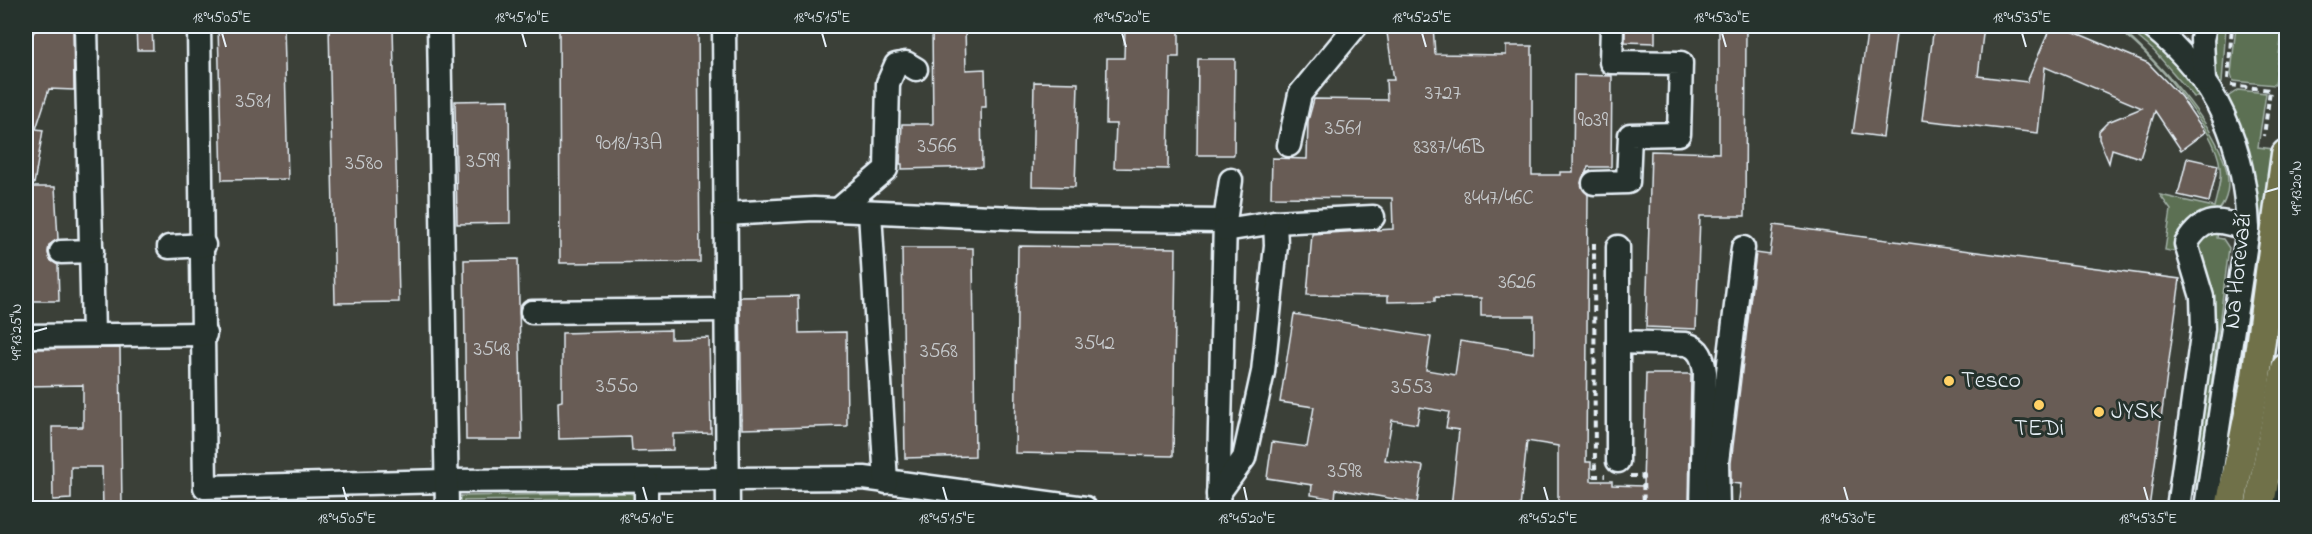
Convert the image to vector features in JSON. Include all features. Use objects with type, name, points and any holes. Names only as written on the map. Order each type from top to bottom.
[{"type":"main road","name":"Na Horevaží","points":[[2230,508],[2255,384],[2286,154]]},
{"type":"main road","points":[[2259,508],[2286,368]]},
{"type":"street","points":[[86,26],[93,335]]},
{"type":"street","points":[[199,26],[206,488],[446,481],[864,478],[1086,508]]},
{"type":"street","points":[[439,26],[447,508]]},
{"type":"street","points":[[724,26],[728,508]]},
{"type":"street","points":[[1289,145],[1300,94],[1356,26]]},
{"type":"street","points":[[1594,183],[1628,182],[1630,135],[1679,134],[1681,63],[1611,62],[1612,26]]},
{"type":"street","name":"Na Horevaží","points":[[2151,26],[2189,61],[2204,81],[2233,138],[2246,189],[2248,229],[2206,508]]},
{"type":"street","points":[[2204,81],[2202,39],[2205,26]]},
{"type":"street","points":[[838,210],[886,169],[888,83],[896,65],[906,63],[916,69]]},
{"type":"street","points":[[1218,501],[1225,226],[1231,180]]},
{"type":"street","points":[[725,214],[814,209],[1225,226],[1373,218]]},
{"type":"street","points":[[870,212],[886,482]]},
{"type":"street","points":[[2178,508],[2203,328],[2202,297],[2186,244],[2195,230],[2210,221],[2223,221],[2248,229]]},
{"type":"street","points":[[1218,501],[1244,458],[1263,372],[1276,245],[1275,222]]},
{"type":"street","points":[[169,247],[204,245]]},
{"type":"street","points":[[1618,247],[1618,461]]},
{"type":"street","points":[[1718,508],[1717,462],[1743,248]]},
{"type":"street","points":[[61,252],[92,251]]},
{"type":"street","points":[[532,312],[726,310]]},
{"type":"street","points":[[26,336],[204,334]]},
{"type":"street","points":[[1618,342],[1686,344],[1693,346],[1701,357],[1705,372],[1702,508]]},
{"type":"street","points":[[646,480],[646,508]]},
{"type":"street","points":[[2282,508],[2286,491]]},
{"type":"path","points":[[2232,26],[2227,75],[2230,85],[2270,90],[2264,136]]},
{"type":"shaded area","points":[[26,26],[2286,26],[2286,508],[49,508],[26,503]]},
{"type":"green space","points":[[2113,26],[2119,27],[2155,62],[2197,111],[2214,138],[2225,165],[2228,189],[2219,210],[2202,214],[2188,222],[2179,235],[2176,252],[2165,250],[2171,210],[2160,195],[2214,207],[2220,177],[2216,150],[2193,110],[2177,89],[2143,51]]},
{"type":"green space","points":[[2125,26],[2134,28],[2156,44],[2178,67],[2201,97],[2194,97],[2154,51]]},
{"type":"green space","points":[[2215,26],[2226,26],[2222,83],[2219,88],[2212,57]]},
{"type":"green space","points":[[2236,26],[2257,26],[2282,33],[2275,85],[2233,81],[2231,74]]},
{"type":"green space","points":[[2238,90],[2266,93],[2258,147],[2273,149],[2249,339],[2228,452],[2258,222],[2249,158],[2226,98]]},
{"type":"green space","points":[[2218,231],[2217,238],[2223,239],[2229,248],[2200,470],[2188,508],[2197,244],[2201,237]]},
{"type":"green space","points":[[628,493],[637,495],[641,508],[614,508],[614,499],[464,501],[463,508],[454,508],[456,498],[461,496]]},
{"type":"building","points":[[38,26],[73,26],[74,90],[49,89],[36,129],[43,130],[34,184],[26,184],[26,44]]},
{"type":"building","points":[[136,26],[152,26],[153,50],[137,50]]},
{"type":"building","points":[[218,26],[284,26],[288,179],[222,180]]},
{"type":"building","points":[[329,26],[393,26],[399,302],[335,303]]},
{"type":"building","points":[[559,26],[698,26],[700,262],[560,263]]},
{"type":"building","points":[[932,26],[965,26],[966,70],[985,69],[986,107],[981,107],[982,167],[902,169],[902,164],[900,164],[902,124],[933,124]]},
{"type":"building","points":[[1125,26],[1179,26],[1179,57],[1170,57],[1168,169],[1114,168],[1116,124],[1106,124],[1107,58],[1124,58]]},
{"type":"building","points":[[1386,26],[1433,26],[1435,54],[1506,55],[1506,46],[1532,46],[1532,175],[1560,175],[1560,172],[1573,172],[1574,75],[1612,76],[1611,167],[1588,167],[1581,183],[1588,195],[1586,462],[1591,462],[1591,481],[1612,481],[1612,485],[1643,486],[1646,374],[1691,374],[1689,508],[1558,508],[1558,446],[1527,441],[1520,508],[1451,508],[1459,430],[1446,428],[1449,412],[1420,407],[1417,424],[1392,420],[1385,460],[1423,466],[1417,503],[1336,489],[1335,499],[1311,495],[1312,485],[1267,478],[1272,442],[1307,447],[1314,407],[1280,402],[1294,314],[1431,337],[1426,370],[1455,375],[1460,341],[1534,353],[1534,316],[1481,316],[1481,298],[1435,297],[1435,301],[1388,302],[1388,296],[1307,295],[1312,234],[1393,229],[1392,198],[1271,197],[1272,158],[1307,159],[1308,121],[1314,99],[1387,100],[1386,80],[1394,80]]},
{"type":"building","points":[[1625,26],[1655,26],[1655,43],[1625,42]]},
{"type":"building","points":[[1719,26],[1746,26],[1745,216],[1700,216],[1696,329],[1646,327],[1651,151],[1719,153]]},
{"type":"building","points":[[1868,26],[1897,26],[1883,137],[1853,133]]},
{"type":"building","points":[[1934,26],[1984,26],[1978,76],[2027,82],[2051,26],[2060,26],[2148,63],[2181,97],[2205,132],[2181,150],[2155,111],[2140,158],[2112,149],[2109,163],[2099,139],[2099,131],[2108,122],[2142,108],[2045,67],[2038,133],[1922,120]]},
{"type":"building","points":[[1198,59],[1235,59],[1234,155],[1197,155]]},
{"type":"building","points":[[1034,82],[1078,83],[1075,187],[1032,186]]},
{"type":"building","points":[[509,100],[510,223],[457,224],[455,101]]},
{"type":"building","points":[[2187,158],[2218,165],[2209,202],[2178,195]]},
{"type":"building","points":[[26,187],[55,187],[58,239],[49,245],[48,253],[50,260],[58,265],[59,301],[26,301]]},
{"type":"building","name":"Tesco","points":[[1774,225],[2180,279],[2149,508],[1738,507],[1741,484],[1731,483],[1731,463],[1756,253],[1770,255]]},
{"type":"building","points":[[1018,246],[1176,248],[1173,456],[1015,453]]},
{"type":"building","points":[[902,248],[973,248],[975,456],[905,458]]},
{"type":"building","points":[[518,259],[522,440],[466,440],[464,260]]},
{"type":"building","points":[[798,296],[799,333],[846,332],[847,426],[742,429],[740,297]]},
{"type":"building","points":[[671,330],[671,339],[709,338],[711,433],[673,434],[673,450],[632,451],[631,437],[559,439],[558,402],[562,401],[562,333]]},
{"type":"building","points":[[120,348],[122,508],[103,508],[102,467],[71,467],[71,499],[53,500],[52,427],[83,427],[83,385],[26,386],[26,349]]},
{"type":"place","name":"Tesco","points":[[1949,381]]},
{"type":"place","name":"TEDi","points":[[2039,405]]},
{"type":"place","name":"JYSK","points":[[2099,412]]}]
